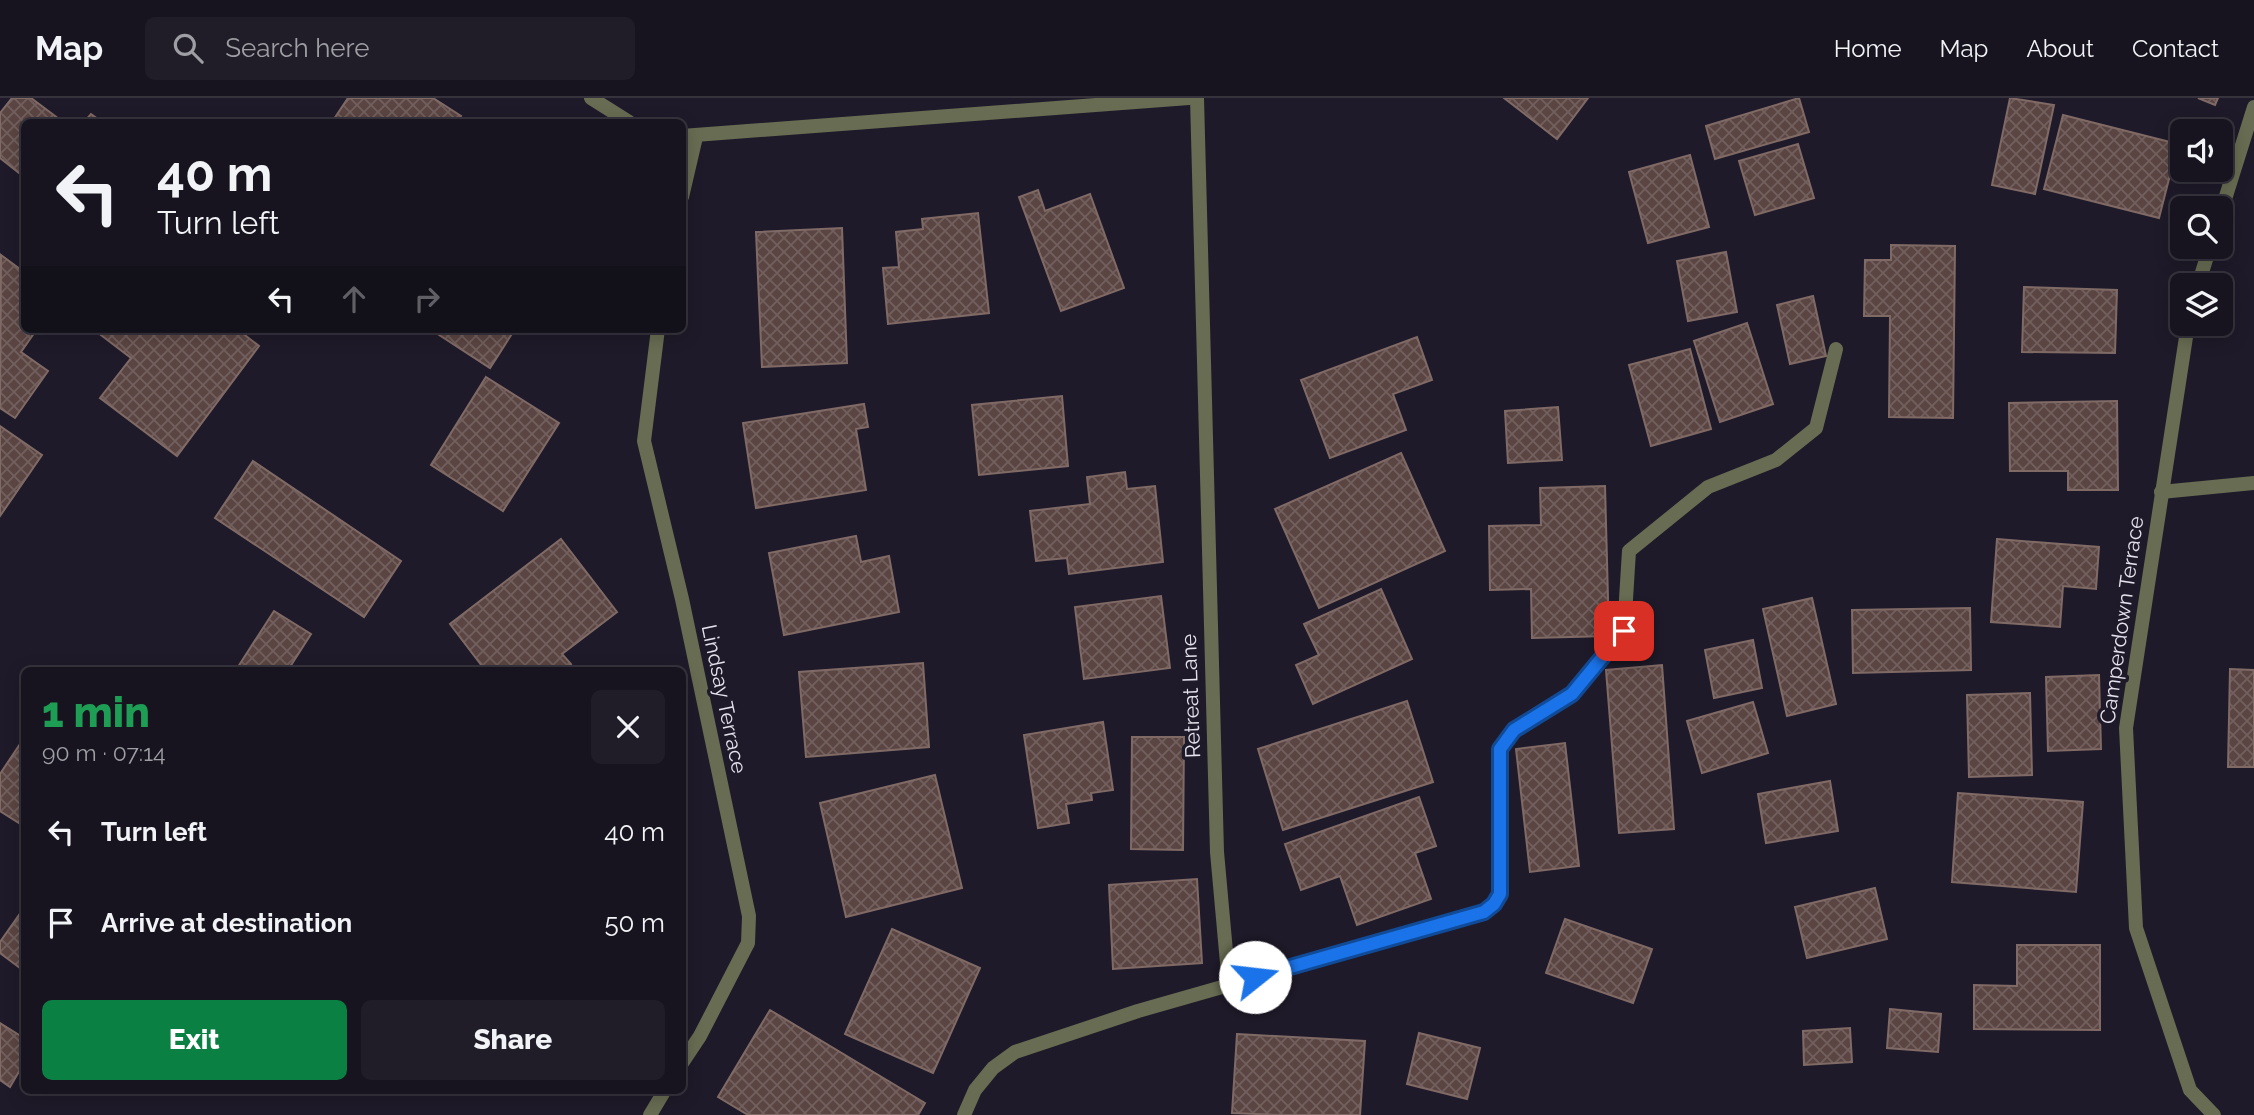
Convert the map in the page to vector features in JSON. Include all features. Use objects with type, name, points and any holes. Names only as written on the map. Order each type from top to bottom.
[{"type":"street","points":[[591,98],[624,119]]},
{"type":"street","points":[[686,163],[689,137],[1189,98]]},
{"type":"street","name":"Retreat Lane","points":[[1197,98],[1217,852],[1229,985]]},
{"type":"street","points":[[2226,196],[2254,107]]},
{"type":"street","name":"Lindsay Terrace","points":[[658,333],[644,441],[682,600],[749,916],[748,943],[700,1036],[686,1057]]},
{"type":"street","name":"Camperdown Terrace","points":[[2186,336],[2126,728],[2136,928],[2190,1090],[2214,1115]]},
{"type":"street","points":[[964,1115],[975,1090],[993,1068],[1015,1052],[1138,1012],[1484,912],[1494,904],[1500,894],[1500,749],[1514,730],[1572,694],[1624,631],[1629,551],[1708,488],[1776,460],[1816,428],[1836,349]]},
{"type":"street","points":[[2161,492],[2254,484]]},
{"type":"street","points":[[650,1115],[663,1094]]},
{"type":"building","points":[[12,98],[31,98],[59,119],[21,119],[21,175],[0,158],[0,113]]},
{"type":"building","points":[[348,98],[433,98],[461,116],[458,119],[334,119]]},
{"type":"building","points":[[1504,98],[1588,98],[1557,139]]},
{"type":"building","points":[[1799,98],[1809,132],[1715,159],[1706,126]]},
{"type":"building","points":[[2010,98],[2054,105],[2035,194],[1992,185]]},
{"type":"building","points":[[2198,98],[2218,98],[2215,105]]},
{"type":"building","points":[[2063,115],[2170,142],[2170,175],[2159,218],[2044,189]]},
{"type":"building","points":[[1798,144],[1814,198],[1755,215],[1739,161]]},
{"type":"building","points":[[1690,155],[1709,227],[1648,243],[1629,172]]},
{"type":"building","points":[[1038,190],[1045,211],[1090,194],[1124,288],[1061,311],[1019,197]]},
{"type":"building","points":[[978,213],[989,313],[888,324],[883,268],[899,267],[896,232],[923,229],[922,219]]},
{"type":"building","points":[[842,228],[847,363],[762,367],[756,232]]},
{"type":"building","points":[[1891,245],[1955,246],[1953,418],[1889,417],[1890,316],[1864,316],[1865,260],[1891,260]]},
{"type":"building","points":[[1726,252],[1737,312],[1688,321],[1677,261]]},
{"type":"building","points":[[1,255],[21,270],[21,333],[34,333],[21,352],[48,371],[15,418],[0,408]]},
{"type":"building","points":[[2024,287],[2117,290],[2115,353],[2022,352]]},
{"type":"building","points":[[1813,296],[1826,356],[1790,364],[1777,305]]},
{"type":"building","points":[[1747,323],[1773,404],[1720,422],[1694,341]]},
{"type":"building","points":[[98,333],[242,333],[259,346],[177,456],[100,398],[131,358]]},
{"type":"building","points":[[436,333],[512,333],[490,368]]},
{"type":"building","points":[[1417,337],[1432,380],[1393,394],[1406,430],[1330,458],[1301,380]]},
{"type":"building","points":[[1690,349],[1711,429],[1651,446],[1629,365]]},
{"type":"building","points":[[486,377],[559,423],[503,511],[431,465]]},
{"type":"building","points":[[1062,396],[1068,466],[979,475],[972,405]]},
{"type":"building","points":[[2117,401],[2118,490],[2068,490],[2068,471],[2010,471],[2009,403]]},
{"type":"building","points":[[864,404],[868,427],[856,429],[866,490],[756,508],[743,423]]},
{"type":"building","points":[[1558,407],[1562,460],[1508,463],[1505,411]]},
{"type":"building","points":[[0,426],[42,455],[0,516]]},
{"type":"building","points":[[1401,453],[1445,551],[1319,608],[1275,509]]},
{"type":"building","points":[[253,461],[401,561],[364,617],[215,518]]},
{"type":"building","points":[[1125,472],[1127,489],[1155,486],[1163,562],[1069,574],[1067,558],[1036,561],[1030,511],[1090,504],[1087,477]]},
{"type":"building","points":[[1605,486],[1609,636],[1532,638],[1531,589],[1490,590],[1489,526],[1541,525],[1540,488]]},
{"type":"building","points":[[856,536],[861,562],[889,556],[899,612],[784,635],[769,553]]},
{"type":"building","points":[[561,539],[617,612],[562,654],[571,664],[567,667],[483,667],[450,624]]},
{"type":"building","points":[[1997,539],[2099,547],[2096,589],[2063,586],[2060,627],[1991,622]]},
{"type":"building","points":[[1381,589],[1412,659],[1313,704],[1296,665],[1319,655],[1304,624]]},
{"type":"building","points":[[1161,596],[1170,668],[1084,679],[1075,607]]},
{"type":"building","points":[[1812,598],[1836,704],[1787,716],[1763,609]]},
{"type":"building","points":[[1970,608],[1971,670],[1853,673],[1852,610]]},
{"type":"building","points":[[274,611],[311,634],[290,667],[238,667]]},
{"type":"building","points":[[1753,640],[1762,688],[1714,698],[1705,650]]},
{"type":"building","points":[[923,663],[929,747],[806,757],[799,672]]},
{"type":"building","points":[[1662,665],[1674,829],[1619,833],[1606,670]]},
{"type":"building","points":[[2230,669],[2254,670],[2254,767],[2228,767]]},
{"type":"building","points":[[2099,675],[2101,749],[2048,751],[2046,677]]},
{"type":"building","points":[[2030,693],[2032,775],[1969,777],[1967,695]]},
{"type":"building","points":[[1407,701],[1433,782],[1283,830],[1258,749]]},
{"type":"building","points":[[1753,702],[1768,753],[1702,773],[1687,721]]},
{"type":"building","points":[[1103,722],[1113,790],[1091,793],[1092,800],[1066,804],[1069,823],[1038,828],[1024,735]]},
{"type":"building","points":[[1132,737],[1184,737],[1183,850],[1131,849]]},
{"type":"building","points":[[21,742],[19,823],[0,811],[0,774]]},
{"type":"building","points":[[1565,743],[1579,866],[1530,872],[1516,749]]},
{"type":"building","points":[[935,775],[962,888],[846,917],[820,803]]},
{"type":"building","points":[[1830,781],[1838,831],[1766,843],[1758,794]]},
{"type":"building","points":[[1958,793],[2083,802],[2076,892],[1952,882]]},
{"type":"building","points":[[1419,797],[1436,846],[1415,853],[1431,899],[1357,925],[1340,876],[1301,890],[1285,844]]},
{"type":"building","points":[[1197,879],[1202,963],[1113,969],[1109,885]]},
{"type":"building","points":[[1875,888],[1887,939],[1807,958],[1795,907]]},
{"type":"building","points":[[21,912],[21,969],[0,953],[0,942]]},
{"type":"building","points":[[1565,919],[1652,949],[1633,1003],[1546,973]]},
{"type":"building","points":[[892,929],[980,968],[933,1073],[845,1034]]},
{"type":"building","points":[[2017,945],[2100,945],[2100,1030],[1974,1029],[1974,985],[2017,986]]},
{"type":"building","points":[[1890,1009],[1941,1014],[1938,1052],[1887,1048]]},
{"type":"building","points":[[770,1010],[925,1103],[918,1115],[748,1115],[718,1097]]},
{"type":"building","points":[[0,1023],[21,1036],[21,1068],[10,1087],[0,1080]]},
{"type":"building","points":[[1850,1028],[1852,1062],[1804,1065],[1803,1031]]},
{"type":"building","points":[[1419,1033],[1480,1048],[1467,1099],[1407,1084]]},
{"type":"building","points":[[1237,1034],[1365,1041],[1360,1115],[1232,1113]]},
{"type":"route","points":[[1255,977],[1484,912],[1494,904],[1500,894],[1500,749],[1514,730],[1572,694],[1624,631]]}]
